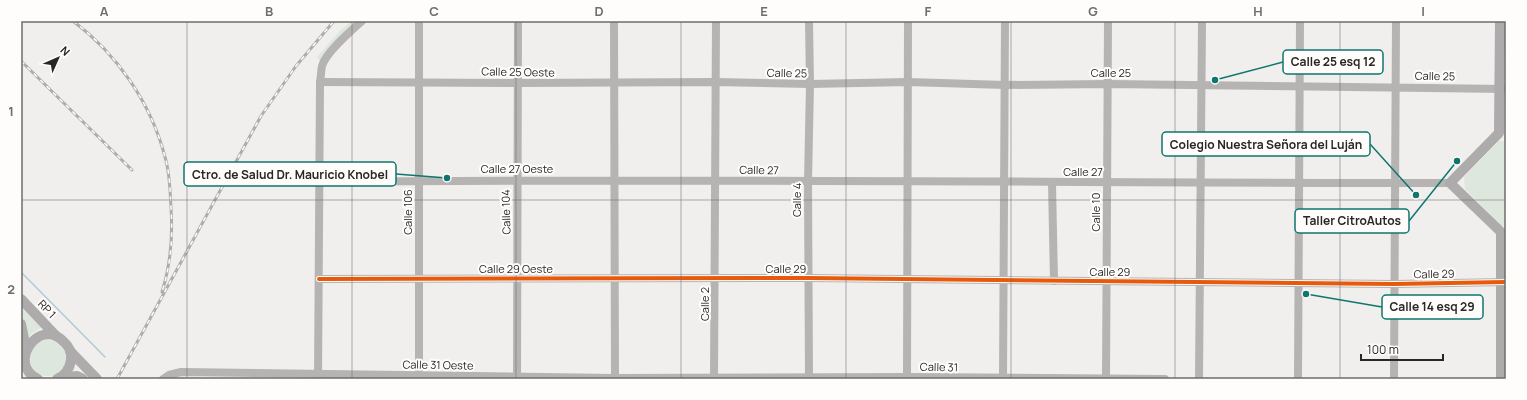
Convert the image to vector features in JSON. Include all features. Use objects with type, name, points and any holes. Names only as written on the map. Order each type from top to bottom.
[{"type":"main road","points":[[1500,21],[1503,89],[1502,133],[1450,183],[1504,232],[1501,379]]},
{"type":"main road","name":"RP 1","points":[[21,299],[56,336],[67,345],[70,352]]},
{"type":"main road","points":[[21,324],[26,349],[25,360],[27,368],[34,377]]},
{"type":"main road","points":[[26,349],[33,340],[40,336],[56,336]]},
{"type":"main road","points":[[59,378],[66,373],[70,366],[70,352]]},
{"type":"main road","points":[[70,352],[97,379]]},
{"type":"main road","points":[[59,378],[77,376],[83,379]]},
{"type":"street","points":[[318,377],[320,82],[322,66],[325,60],[344,38],[362,21]]},
{"type":"street","name":"Calle 106","points":[[419,378],[420,279],[418,82],[420,21]]},
{"type":"street","name":"Calle 104","points":[[517,378],[518,21]]},
{"type":"street","points":[[614,21],[615,379]]},
{"type":"street","name":"Calle 2","points":[[714,378],[716,21]]},
{"type":"street","name":"Calle 4","points":[[809,21],[809,378]]},
{"type":"street","points":[[907,378],[908,21]]},
{"type":"street","points":[[1003,379],[1005,21]]},
{"type":"street","name":"Calle 10","points":[[1106,379],[1108,21]]},
{"type":"street","points":[[1199,379],[1202,21]]},
{"type":"street","points":[[1298,379],[1300,21]]},
{"type":"street","points":[[1394,379],[1396,21]]},
{"type":"street","name":"Calle 25 Oeste","points":[[320,82],[716,82]]},
{"type":"street","name":"Calle 25","points":[[716,82],[810,84],[908,82],[1005,85],[1108,84],[1503,89]]},
{"type":"street","name":"Calle 27 Oeste","points":[[319,182],[715,180]]},
{"type":"street","name":"Calle 27","points":[[715,180],[1107,183],[1450,183]]},
{"type":"street","points":[[1052,182],[1054,281]]},
{"type":"street","name":"Calle 29 Oeste","points":[[319,279],[714,278]]},
{"type":"street","name":"Calle 29","points":[[714,278],[1394,284],[1504,282]]},
{"type":"street","name":"Calle 31 Oeste","points":[[163,379],[169,375],[181,372],[318,377],[615,379],[714,378]]},
{"type":"street","name":"Calle 31","points":[[714,378],[1165,379]]},
{"type":"shaded area","points":[[351,21],[360,21],[321,62],[317,57]]},
{"type":"shaded area","points":[[1499,141],[1506,141],[1506,226],[1502,226],[1465,189],[1464,177]]},
{"type":"shaded area","points":[[21,307],[41,328],[32,333],[28,338],[21,319]]},
{"type":"shaded area","points":[[52,340],[61,345],[65,351],[65,365],[61,371],[52,376],[44,376],[35,371],[31,365],[30,354],[35,345],[41,341]]},
{"type":"waterway","points":[[21,272],[105,357]]},
{"type":"railway","points":[[73,21],[89,34],[118,64],[141,99],[159,137],[168,169],[172,219],[169,261],[162,292]]},
{"type":"railway","points":[[117,379],[261,116],[296,66],[334,21]]},
{"type":"railway","points":[[21,61],[132,170]]},
{"type":"cycle path","points":[[319,279],[808,278],[1394,284],[1506,282]]},
{"type":"place","name":"Calle 25 esq 12","points":[[1215,80]]},
{"type":"place","name":"Taller CitroAutos","points":[[1457,161]]},
{"type":"place","name":"Ctro. de Salud Dr. Mauricio Knobel","points":[[447,178]]},
{"type":"place","name":"Colegio Nuestra Señora del Luján","points":[[1416,195]]},
{"type":"place","name":"Calle 14 esq 29","points":[[1306,294]]}]
